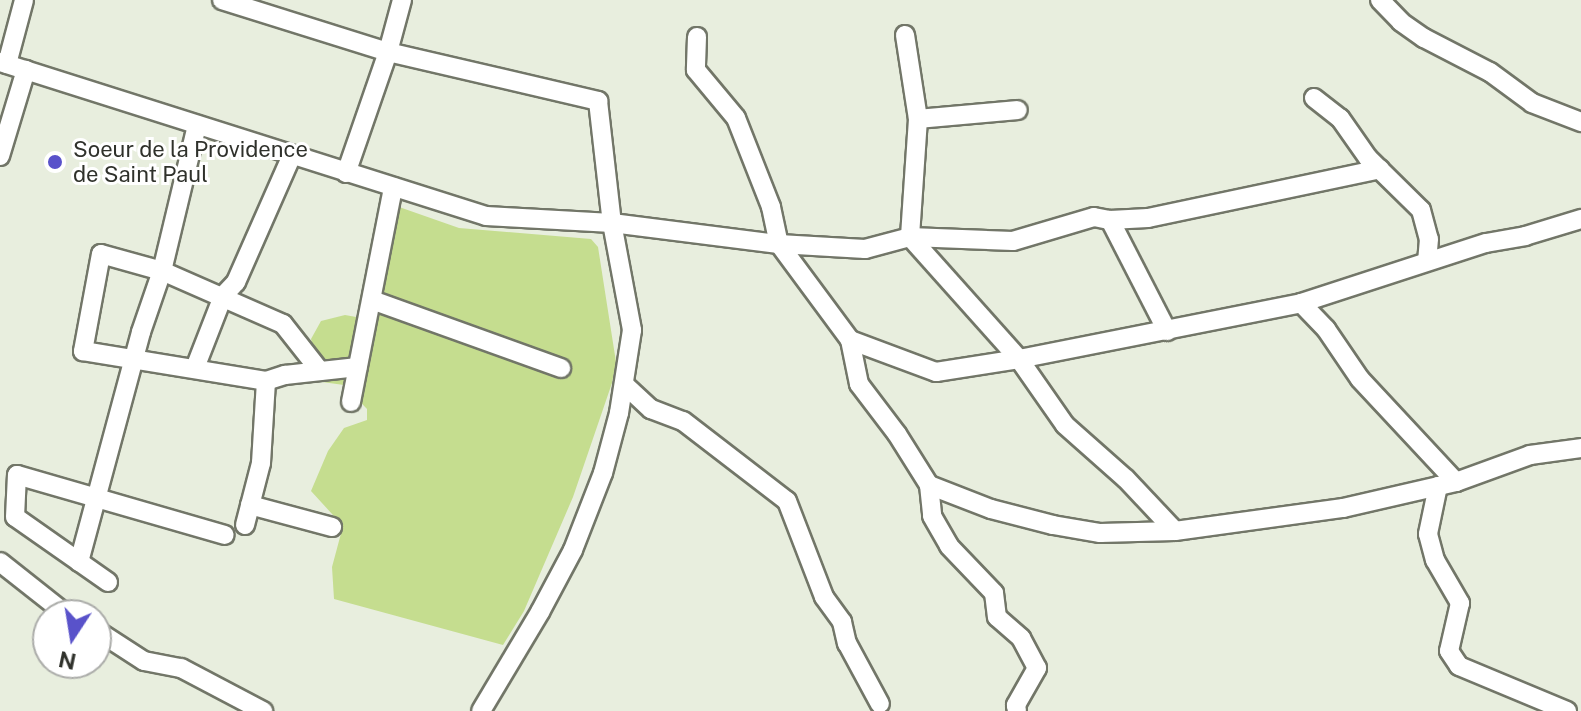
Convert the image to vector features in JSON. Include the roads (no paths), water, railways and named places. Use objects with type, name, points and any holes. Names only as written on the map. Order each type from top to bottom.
[{"type":"street","points":[[24,0],[3,63],[486,216],[612,223],[779,244],[865,249],[910,237],[1013,241],[1094,217],[1110,220],[1148,218],[1380,169]]},
{"type":"street","points":[[222,0],[388,52],[598,101],[612,223],[632,330],[626,386],[603,473],[573,550],[481,711]]},
{"type":"street","points":[[346,173],[388,52],[402,0]]},
{"type":"street","points":[[1380,0],[1401,22],[1424,38],[1490,72],[1532,103],[1581,122]]},
{"type":"street","points":[[905,35],[918,119],[910,237],[1019,359],[1065,425],[1126,479],[1175,531]]},
{"type":"street","points":[[697,37],[696,70],[736,118],[771,207],[779,244],[850,340],[859,384],[897,434],[929,485],[932,516],[949,546],[994,593],[997,617],[1021,638],[1037,668],[1016,705],[1017,711]]},
{"type":"street","points":[[0,156],[26,70]]},
{"type":"street","points":[[1314,98],[1340,118],[1368,158],[1421,210],[1429,239],[1427,261]]},
{"type":"street","points":[[918,119],[1018,110]]},
{"type":"street","points":[[79,562],[162,271],[197,125]]},
{"type":"street","points":[[195,368],[223,296],[236,282],[292,155]]},
{"type":"street","points":[[351,402],[393,187]]},
{"type":"street","points":[[1110,220],[1167,331]]},
{"type":"street","points":[[850,340],[936,372],[1019,359],[1301,303],[1427,261],[1580,221]]},
{"type":"street","points":[[320,371],[283,324],[162,271],[101,254],[83,351],[266,381],[358,367]]},
{"type":"street","points":[[372,300],[561,368]]},
{"type":"street","points":[[1301,303],[1326,329],[1360,379],[1447,484]]},
{"type":"street","points":[[245,525],[261,463],[266,381]]},
{"type":"street","points":[[626,386],[651,409],[683,421],[787,501],[824,597],[842,622],[847,643],[880,704]]},
{"type":"street","points":[[929,485],[991,509],[1053,525],[1100,533],[1175,531],[1343,508],[1447,484],[1530,455],[1581,448]]},
{"type":"street","points":[[108,582],[15,517],[17,475],[225,535]]},
{"type":"street","points":[[1447,484],[1428,534],[1435,560],[1460,603],[1449,651],[1459,666],[1567,711]]},
{"type":"street","points":[[250,505],[332,527]]},
{"type":"street","points":[[0,562],[47,599]]},
{"type":"street","points":[[112,638],[144,661],[181,668],[263,711]]},
{"type":"place","name":"Soeur de la Providence de Saint Paul","points":[[55,162]]}]
